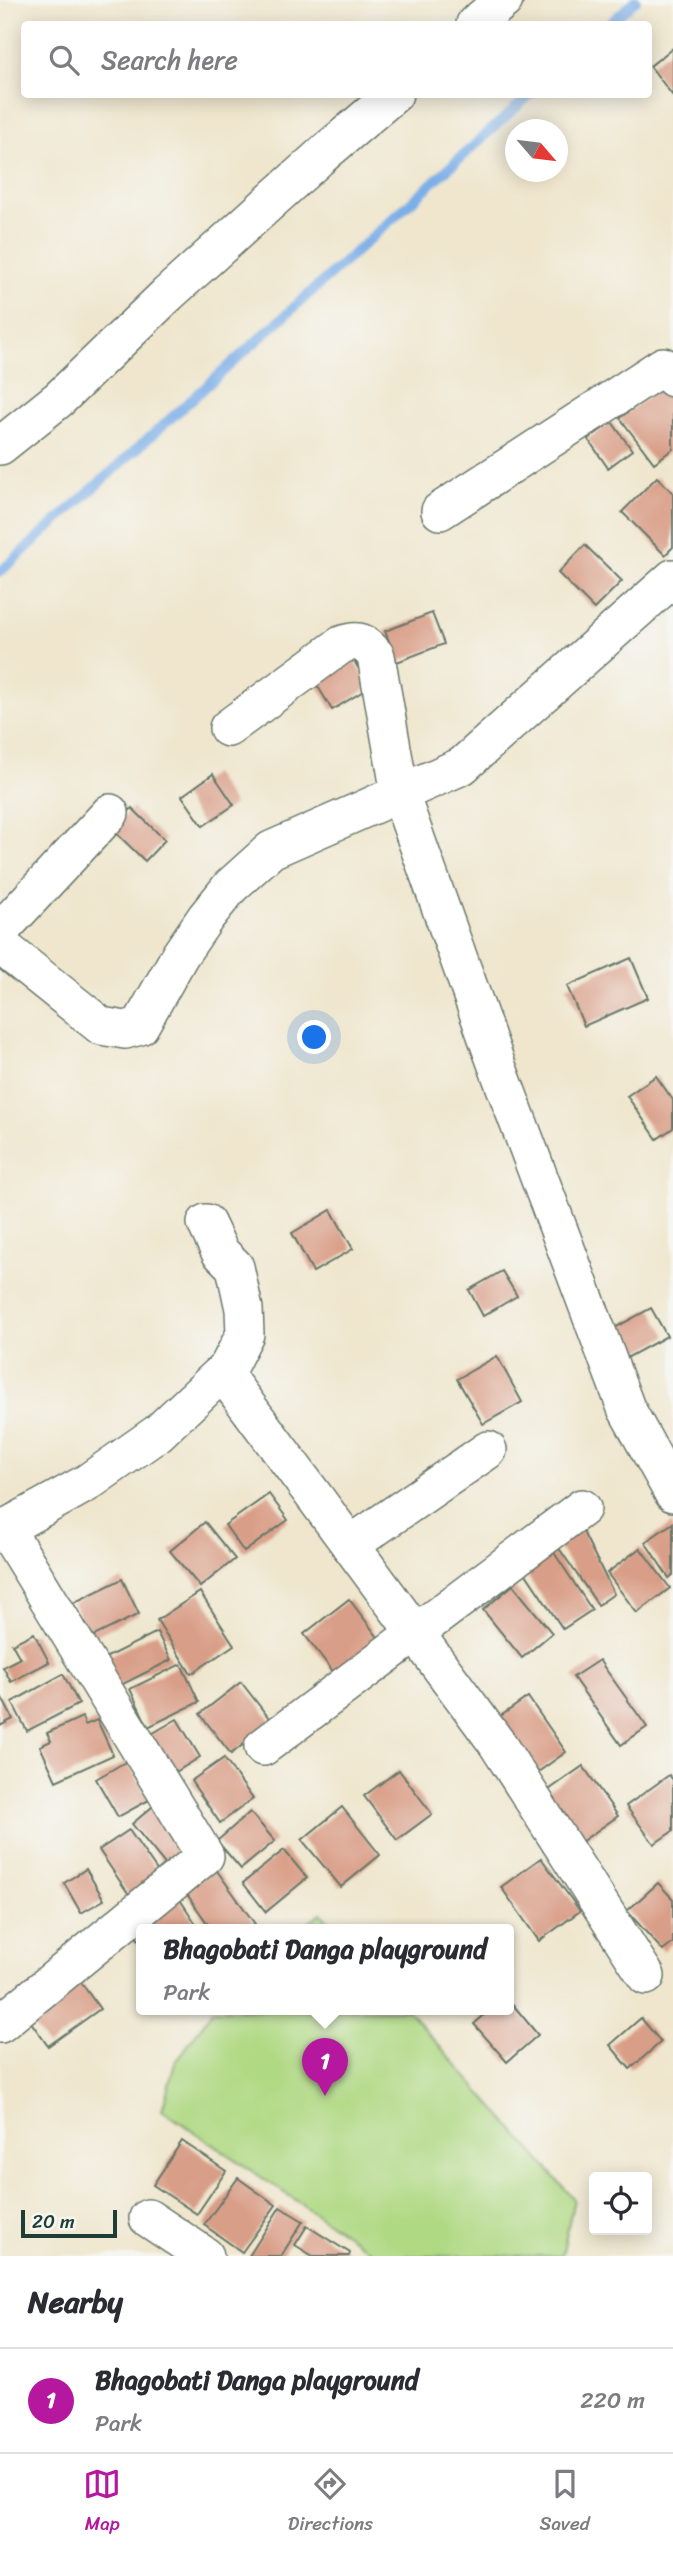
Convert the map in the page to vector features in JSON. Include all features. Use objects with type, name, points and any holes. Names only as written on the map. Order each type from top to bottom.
[{"type":"street","points":[[479,21],[504,0]]},
{"type":"street","points":[[0,446],[59,399],[168,294],[389,98]]},
{"type":"street","points":[[440,511],[663,366],[673,378]]},
{"type":"street","points":[[0,945],[101,1026],[125,1030],[140,1026],[180,955],[231,886],[271,850],[462,766],[673,578]]},
{"type":"street","points":[[228,728],[341,645],[353,640],[367,645],[376,656],[400,794],[496,1063],[626,1408],[673,1493]]},
{"type":"street","points":[[0,931],[110,813]]},
{"type":"street","points":[[0,2024],[205,1856],[3,1530],[87,1483],[159,1433],[228,1367],[245,1334],[244,1309],[235,1267],[220,1252],[206,1223]]},
{"type":"street","points":[[223,1373],[496,1742],[646,1976]]},
{"type":"street","points":[[350,1545],[488,1450]]},
{"type":"street","points":[[263,1747],[582,1508]]},
{"type":"street","points":[[148,2218],[205,2256]]},
{"type":"green space","points":[[321,1913],[331,1924],[305,1924]]},
{"type":"green space","points":[[209,2015],[412,2015],[574,2199],[562,2256],[378,2256],[162,2110],[175,2063]]},
{"type":"building","points":[[673,48],[673,96],[652,69],[652,64]]},
{"type":"building","points":[[664,384],[673,395],[673,449],[654,463],[620,418]]},
{"type":"building","points":[[612,422],[632,450],[608,468],[588,439]]},
{"type":"building","points":[[657,477],[673,493],[673,547],[665,555],[622,512]]},
{"type":"building","points":[[585,545],[622,581],[594,609],[558,573]]},
{"type":"building","points":[[432,613],[444,644],[397,662],[385,631]]},
{"type":"building","points":[[348,651],[370,687],[332,710],[310,673]]},
{"type":"building","points":[[213,774],[234,805],[203,826],[182,796]]},
{"type":"building","points":[[132,808],[165,840],[145,861],[112,829]]},
{"type":"building","points":[[631,958],[648,998],[584,1026],[567,986]]},
{"type":"building","points":[[656,1076],[673,1100],[673,1128],[657,1139],[627,1096]]},
{"type":"building","points":[[331,1210],[353,1249],[313,1272],[292,1233]]},
{"type":"building","points":[[502,1271],[517,1296],[483,1316],[469,1290]]},
{"type":"building","points":[[651,1308],[667,1336],[625,1359],[609,1331]]},
{"type":"building","points":[[497,1356],[522,1402],[483,1424],[457,1379]]},
{"type":"building","points":[[269,1494],[288,1520],[244,1552],[225,1525]]},
{"type":"building","points":[[205,1522],[235,1559],[200,1587],[170,1551]]},
{"type":"building","points":[[673,1523],[673,1575],[669,1578],[645,1542]]},
{"type":"building","points":[[579,1524],[614,1594],[598,1605],[554,1541]]},
{"type":"building","points":[[549,1545],[592,1610],[563,1629],[520,1565]]},
{"type":"building","points":[[640,1548],[670,1588],[637,1613],[607,1573]]},
{"type":"building","points":[[122,1579],[139,1614],[90,1638],[73,1603]]},
{"type":"building","points":[[513,1585],[552,1633],[522,1658],[483,1610]]},
{"type":"building","points":[[200,1592],[234,1645],[191,1674],[157,1620]]},
{"type":"building","points":[[349,1599],[383,1644],[339,1679],[304,1634]]},
{"type":"building","points":[[157,1632],[171,1660],[119,1686],[105,1658]]},
{"type":"building","points":[[34,1633],[49,1662],[11,1682],[3,1667],[20,1658],[12,1644]]},
{"type":"building","points":[[599,1660],[647,1727],[621,1745],[573,1677]]},
{"type":"building","points":[[181,1664],[199,1702],[148,1727],[130,1689]]},
{"type":"building","points":[[63,1674],[79,1704],[27,1731],[12,1702]]},
{"type":"building","points":[[241,1682],[272,1722],[231,1754],[200,1714]]},
{"type":"building","points":[[0,1694],[13,1719],[0,1726]]},
{"type":"building","points":[[528,1697],[566,1752],[531,1777],[492,1722]]},
{"type":"building","points":[[82,1717],[85,1725],[97,1720],[113,1755],[56,1781],[40,1746],[51,1741],[47,1733]]},
{"type":"building","points":[[177,1719],[200,1757],[166,1778],[143,1739]]},
{"type":"building","points":[[224,1758],[253,1799],[220,1823],[191,1781]]},
{"type":"building","points":[[127,1761],[149,1800],[118,1817],[96,1779]]},
{"type":"building","points":[[583,1766],[618,1816],[578,1844],[543,1794]]},
{"type":"building","points":[[399,1770],[432,1814],[397,1840],[364,1796]]},
{"type":"building","points":[[669,1775],[673,1780],[673,1831],[654,1844],[626,1806]]},
{"type":"building","points":[[158,1802],[194,1846],[168,1868],[132,1824]]},
{"type":"building","points":[[342,1807],[380,1855],[341,1887],[302,1840]]},
{"type":"building","points":[[250,1812],[275,1841],[241,1869],[217,1841]]},
{"type":"building","points":[[129,1830],[160,1875],[130,1896],[99,1850]]},
{"type":"building","points":[[284,1850],[307,1878],[266,1912],[243,1883]]},
{"type":"building","points":[[541,1858],[580,1911],[539,1941],[501,1887]]},
{"type":"building","points":[[215,1868],[255,1924],[208,1924],[184,1890]]},
{"type":"building","points":[[86,1869],[104,1900],[81,1913],[64,1883]]},
{"type":"building","points":[[658,1883],[673,1899],[673,1943],[663,1951],[627,1911]]},
{"type":"building","points":[[177,1895],[196,1924],[136,1924],[136,1936],[130,1926]]},
{"type":"building","points":[[80,1981],[100,2009],[48,2046],[28,2018]]},
{"type":"building","points":[[514,2006],[538,2035],[507,2062],[474,2024],[484,2015],[514,2015]]},
{"type":"building","points":[[641,2018],[661,2042],[630,2069],[610,2045]]},
{"type":"building","points":[[182,2141],[226,2171],[197,2214],[153,2185]]},
{"type":"building","points":[[238,2178],[276,2205],[242,2252],[204,2225]]},
{"type":"building","points":[[280,2207],[303,2221],[281,2256],[249,2256]]},
{"type":"building","points":[[307,2226],[350,2253],[349,2256],[313,2256],[295,2245]]},
{"type":"waterway","points":[[612,21],[636,0]]},
{"type":"waterway","points":[[0,572],[527,98]]},
{"type":"place","name":"Bhagobati Danga playground","points":[[325,2096]]}]
